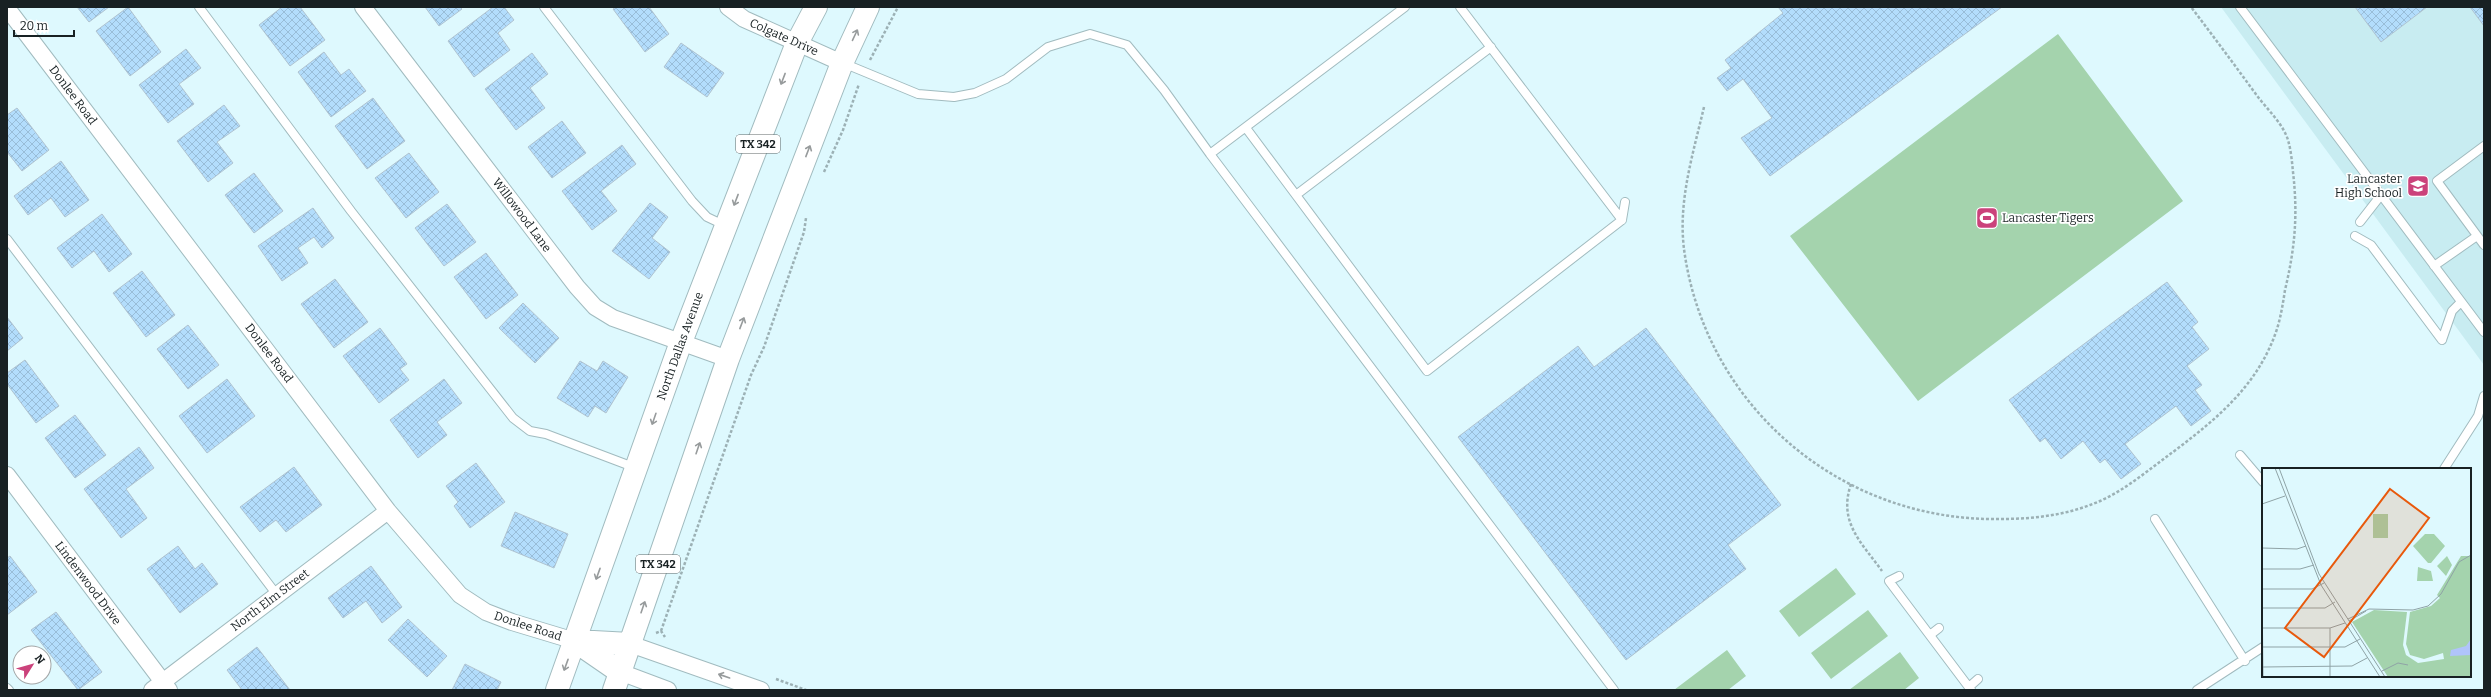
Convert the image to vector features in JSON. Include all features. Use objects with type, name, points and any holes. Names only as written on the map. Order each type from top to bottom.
[{"type":"main road","name":"North Dallas Avenue","points":[[557,690],[681,342],[798,43],[816,7]]},
{"type":"main road","name":"TX 342","points":[[617,681],[728,359],[842,63],[868,7]]},
{"type":"main road","points":[[575,640],[630,644]]},
{"type":"main road","points":[[575,640],[617,681]]},
{"type":"street","name":"Willowood Lane","points":[[363,7],[577,287],[591,302],[613,318],[728,359]]},
{"type":"street","name":"Colgate Drive","points":[[728,7],[744,19],[842,63]]},
{"type":"street","name":"Donlee Road","points":[[7,8],[388,511],[460,595],[486,612],[512,622],[575,640]]},
{"type":"street","name":"Lindenwood Drive","points":[[7,475],[161,687]]},
{"type":"street","name":"North Elm Street","points":[[161,687],[277,595],[388,511]]},
{"type":"street","points":[[630,644],[761,690]]},
{"type":"street","points":[[617,681],[668,690]]},
{"type":"lane","points":[[199,7],[351,211],[513,418],[530,431],[546,434],[636,468]]},
{"type":"lane","points":[[544,7],[692,201],[707,217],[726,226]]},
{"type":"lane","points":[[1210,154],[1405,7]]},
{"type":"lane","points":[[1460,7],[1622,220]]},
{"type":"lane","points":[[2240,7],[2484,332]]},
{"type":"lane","points":[[842,63],[918,94],[954,97],[975,93],[1006,79],[1048,47],[1090,34],[1127,45],[1164,90],[1210,154],[1614,690]]},
{"type":"lane","points":[[1296,195],[1491,47]]},
{"type":"lane","points":[[1246,128],[1427,371],[1622,220],[1625,202]]},
{"type":"lane","points":[[2484,146],[2437,181],[2484,245]]},
{"type":"lane","points":[[2360,222],[2381,195]]},
{"type":"lane","points":[[2354,236],[2371,245],[2442,340],[2452,311],[2461,302]]},
{"type":"lane","points":[[2434,266],[2477,236]]},
{"type":"lane","points":[[7,239],[277,595]]},
{"type":"lane","points":[[2445,468],[2478,416],[2484,396]]},
{"type":"lane","points":[[2240,455],[2262,481]]},
{"type":"lane","points":[[2155,519],[2245,661]]},
{"type":"lane","points":[[1898,576],[1890,581],[1970,688],[1978,679]]},
{"type":"lane","points":[[1930,635],[1939,628]]},
{"type":"lane","points":[[2198,690],[2245,661],[2262,648]]},
{"type":"path","points":[[821,179],[843,130],[863,71],[898,7]]},
{"type":"path","points":[[1704,107],[1684,195],[1682,220],[1684,252],[1700,314],[1709,338],[1739,391],[1770,426],[1801,454],[1851,484],[1905,506],[1956,518],[2025,519],[2065,512],[2091,505],[2129,484],[2213,421],[2254,378],[2278,327],[2292,258],[2296,226],[2290,148],[2282,127],[2191,7]]},
{"type":"path","points":[[661,631],[804,232],[808,210]]},
{"type":"path","points":[[1851,484],[1846,507],[1851,527],[1890,581]]},
{"type":"shaded area","name":"Lancaster High School","points":[[2221,7],[2484,7],[2484,365]]},
{"type":"green space","name":"Lancaster Tigers","points":[[2058,34],[2183,201],[1918,401],[1790,236]]},
{"type":"green space","points":[[1836,568],[1856,594],[1799,637],[1779,611]]},
{"type":"green space","points":[[1868,610],[1888,636],[1831,679],[1811,653]]},
{"type":"green space","points":[[1727,650],[1746,676],[1728,690],[1674,690]]},
{"type":"green space","points":[[1900,652],[1919,678],[1904,690],[1849,690]]},
{"type":"building","points":[[77,7],[109,7],[89,22]]},
{"type":"building","points":[[128,7],[161,52],[130,76],[96,31]]},
{"type":"building","points":[[282,7],[300,7],[325,40],[290,66],[259,25]]},
{"type":"building","points":[[425,7],[460,7],[462,9],[439,26]]},
{"type":"building","points":[[493,7],[504,7],[514,20],[498,33],[510,50],[474,77],[448,41]]},
{"type":"building","points":[[616,7],[649,7],[669,34],[645,52],[613,9]]},
{"type":"building","points":[[1778,7],[2002,7],[1770,176],[1741,138],[1772,118],[1743,79],[1727,91],[1717,78],[1731,68],[1725,60],[1783,13]]},
{"type":"building","points":[[2355,7],[2427,7],[2381,42]]},
{"type":"building","points":[[2470,7],[2484,7],[2484,26]]},
{"type":"building","points":[[681,43],[724,73],[707,97],[664,67]]},
{"type":"building","points":[[186,49],[201,68],[179,84],[194,104],[168,123],[139,85]]},
{"type":"building","points":[[324,52],[341,75],[349,69],[366,91],[331,117],[298,72]]},
{"type":"building","points":[[532,53],[548,74],[530,88],[545,108],[516,130],[485,89]]},
{"type":"building","points":[[373,98],[405,141],[367,169],[335,126]]},
{"type":"building","points":[[224,105],[240,126],[217,142],[233,163],[208,182],[177,141]]},
{"type":"building","points":[[17,108],[49,150],[22,171],[7,152],[7,115]]},
{"type":"building","points":[[562,121],[586,153],[552,178],[528,147]]},
{"type":"building","points":[[622,145],[636,164],[601,191],[617,211],[592,230],[562,191]]},
{"type":"building","points":[[409,153],[439,192],[406,218],[375,178]]},
{"type":"building","points":[[61,161],[89,200],[65,217],[51,198],[28,215],[14,196]]},
{"type":"building","points":[[254,173],[283,211],[254,233],[225,195]]},
{"type":"building","points":[[650,203],[668,217],[652,238],[670,252],[649,279],[612,251]]},
{"type":"building","points":[[447,204],[476,242],[444,266],[415,228]]},
{"type":"building","points":[[313,208],[334,238],[322,248],[314,237],[298,248],[308,263],[282,281],[258,246]]},
{"type":"building","points":[[102,214],[132,254],[109,272],[94,251],[72,268],[57,248]]},
{"type":"building","points":[[486,253],[518,295],[486,319],[454,277]]},
{"type":"building","points":[[142,271],[175,315],[146,337],[113,293]]},
{"type":"building","points":[[335,279],[368,322],[334,348],[301,304]]},
{"type":"building","points":[[2167,282],[2198,322],[2192,327],[2209,349],[2187,366],[2202,385],[2195,390],[2211,411],[2191,426],[2176,406],[2125,444],[2141,464],[2121,479],[2105,459],[2100,463],[2083,441],[2061,459],[2045,438],[2040,442],[2009,400]]},
{"type":"building","points":[[523,303],[559,338],[535,363],[499,328]]},
{"type":"building","points":[[7,317],[23,338],[7,351]]},
{"type":"building","points":[[188,325],[219,365],[188,389],[157,349]]},
{"type":"building","points":[[380,328],[407,364],[400,369],[409,380],[379,403],[343,356]]},
{"type":"building","points":[[1646,328],[1781,505],[1728,545],[1746,569],[1626,660],[1458,437],[1578,346],[1594,367]]},
{"type":"building","points":[[25,360],[59,406],[36,423],[7,384],[7,373]]},
{"type":"building","points":[[580,361],[597,371],[603,361],[628,377],[606,413],[595,406],[588,417],[557,398]]},
{"type":"building","points":[[227,379],[255,416],[207,453],[179,416]]},
{"type":"building","points":[[444,379],[462,403],[437,422],[447,435],[418,458],[390,420]]},
{"type":"building","points":[[75,415],[106,455],[75,478],[45,438]]},
{"type":"building","points":[[139,447],[154,468],[126,489],[147,518],[121,538],[84,489]]},
{"type":"building","points":[[476,463],[505,502],[470,528],[454,506],[458,502],[446,486]]},
{"type":"building","points":[[294,467],[322,505],[286,532],[276,520],[260,532],[240,507]]},
{"type":"building","points":[[515,512],[568,534],[554,568],[501,546]]},
{"type":"building","points":[[178,546],[195,569],[202,563],[218,584],[180,613],[147,569]]},
{"type":"building","points":[[10,556],[37,592],[7,615],[7,558]]},
{"type":"building","points":[[371,566],[402,607],[382,623],[366,601],[343,618],[328,598]]},
{"type":"building","points":[[56,612],[102,672],[78,690],[52,657],[52,645],[43,645],[31,630]]},
{"type":"building","points":[[408,619],[447,656],[427,677],[388,640]]},
{"type":"building","points":[[257,647],[290,690],[242,690],[227,670]]},
{"type":"building","points":[[465,664],[501,682],[497,690],[452,690]]},
{"type":"place","name":"Lancaster High School","points":[[2418,186]]},
{"type":"place","name":"Lancaster Tigers","points":[[1987,218]]}]
